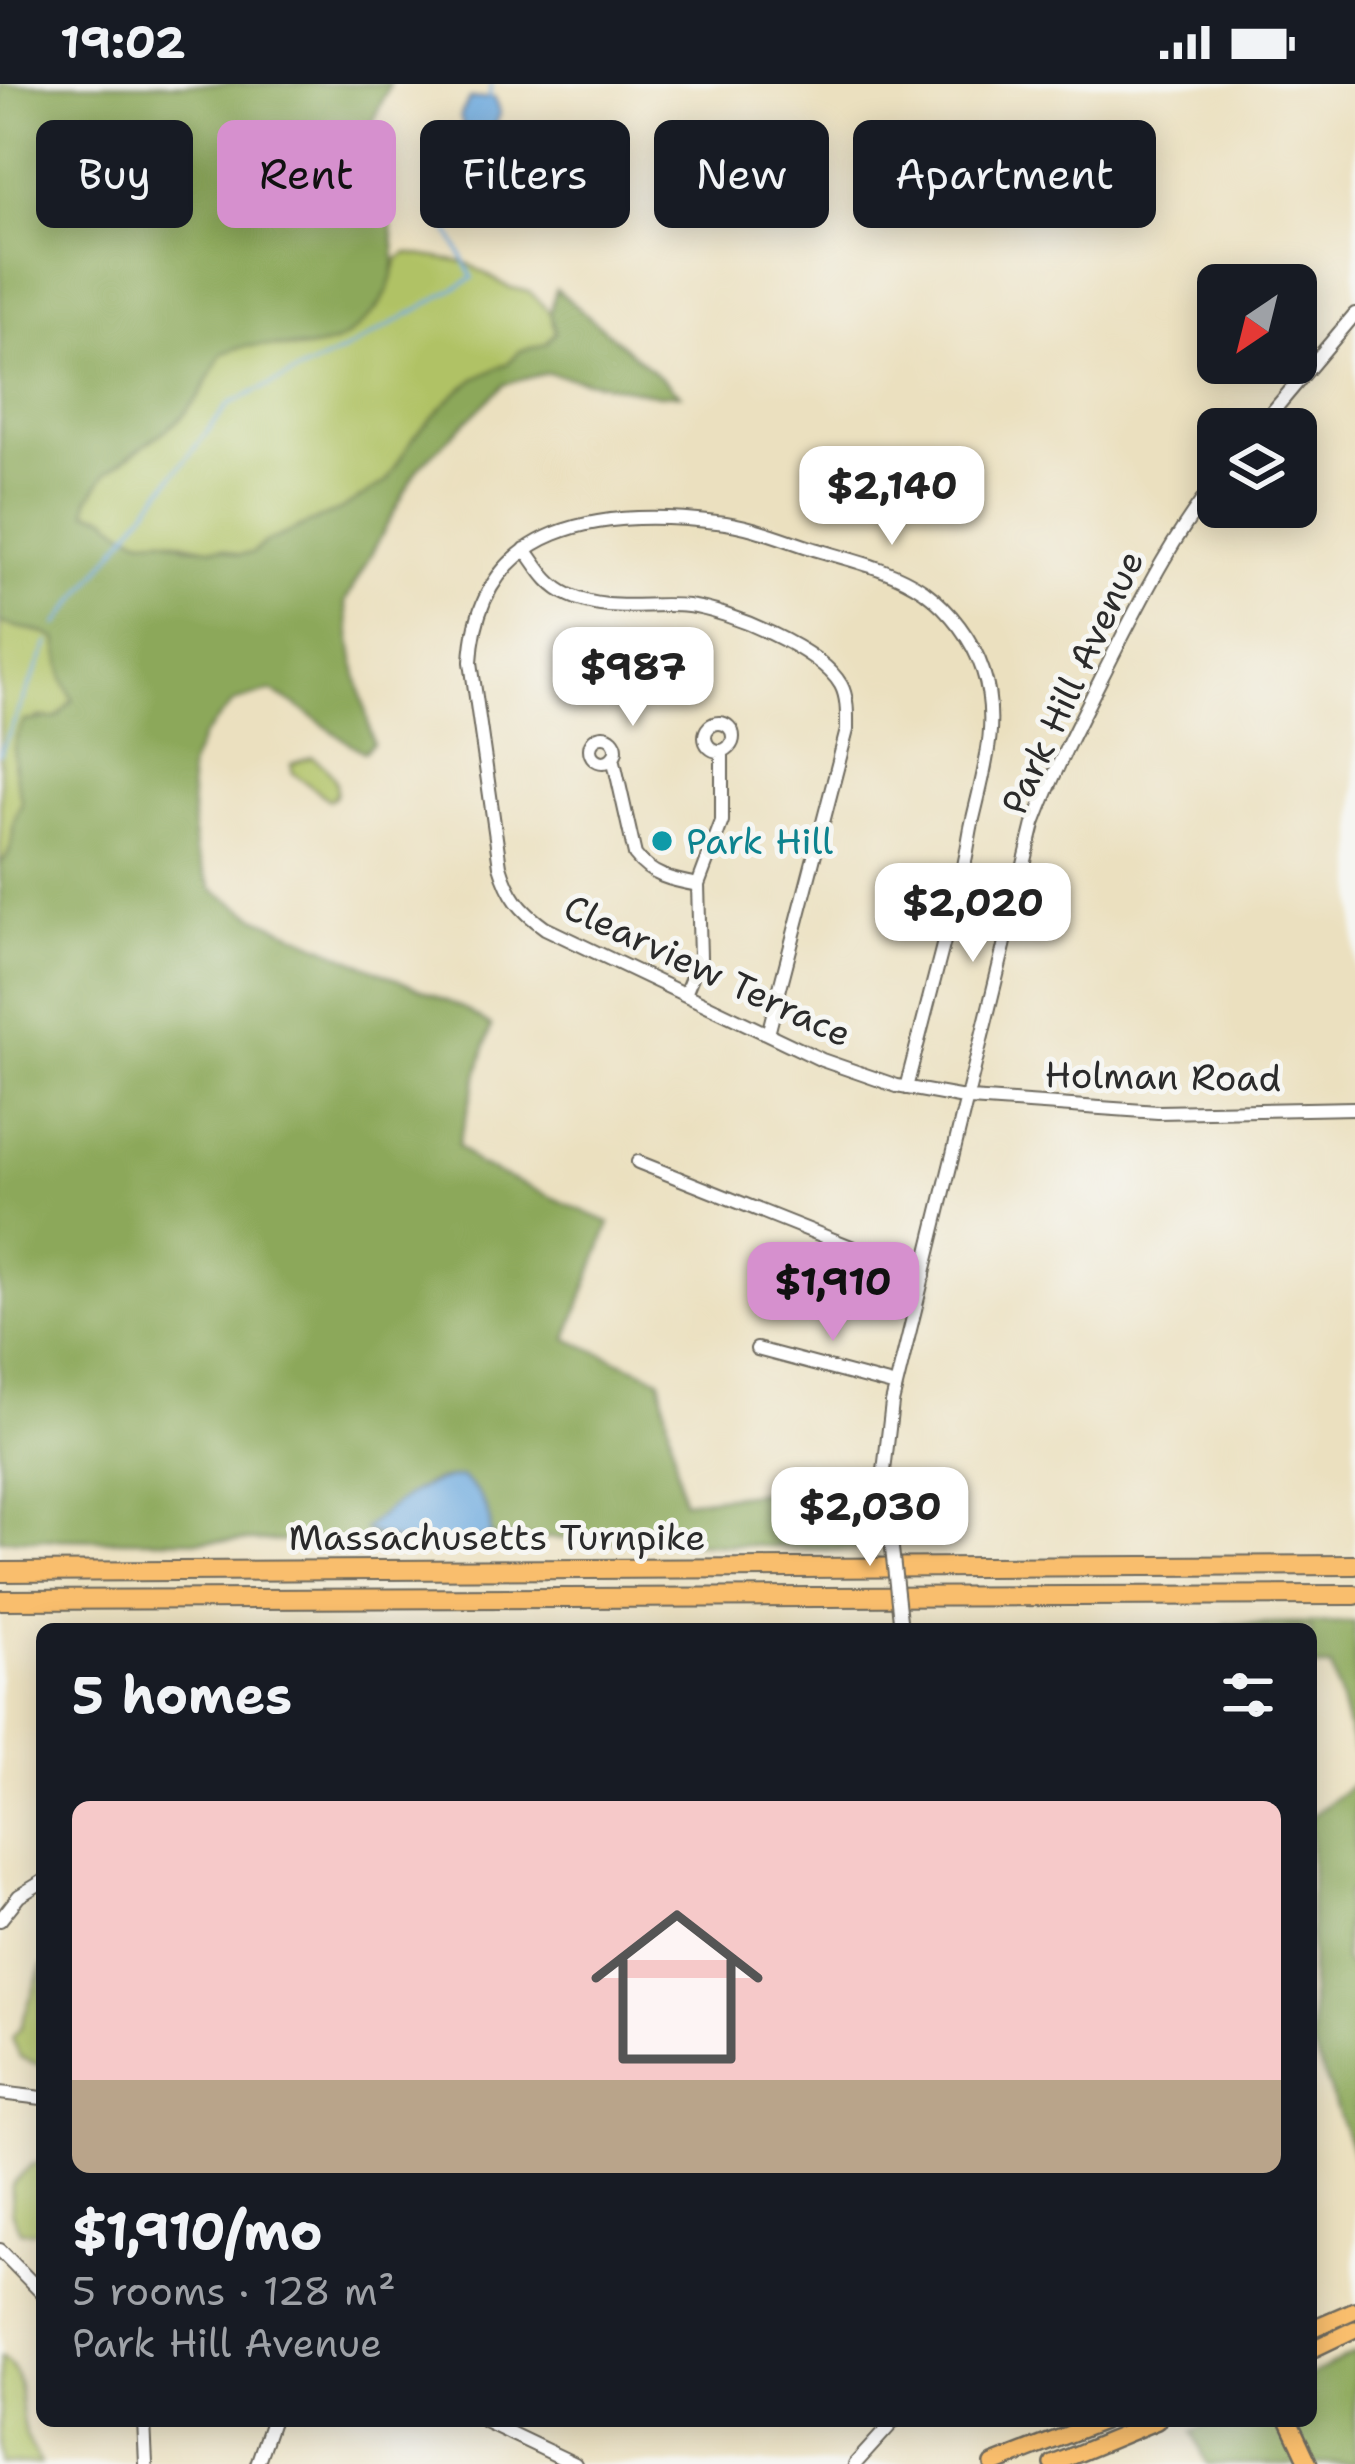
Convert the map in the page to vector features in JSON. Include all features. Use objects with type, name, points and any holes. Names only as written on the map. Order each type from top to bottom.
[{"type":"highway","name":"Massachusetts Turnpike","points":[[0,1572],[1355,1565]]},
{"type":"highway","name":"Massachusetts Turnpike","points":[[0,1600],[1355,1594]]},
{"type":"main road","points":[[1317,2327],[1355,2310]]},
{"type":"main road","points":[[1317,2347],[1355,2330]]},
{"type":"main road","points":[[993,2464],[1088,2427]]},
{"type":"main road","points":[[1049,2443],[1056,2463],[1143,2427]]},
{"type":"main road","points":[[1292,2427],[1309,2464]]},
{"type":"street","points":[[1276,408],[1355,314]]},
{"type":"street","name":"Park Hill Avenue","points":[[900,1623],[887,1504],[886,1446],[896,1386],[970,1099],[1016,891],[1039,810],[1076,726],[1160,563],[1197,510]]},
{"type":"street","name":"Clearview Terrace","points":[[906,1088],[992,734],[982,666],[964,633],[935,599],[902,577],[718,522],[598,520],[560,529],[525,549],[494,582],[472,632],[471,662],[500,866],[508,893],[526,915],[545,928],[822,1060],[906,1088],[970,1099]]},
{"type":"street","points":[[525,549],[546,580],[564,594],[616,607],[707,608],[818,659],[843,687],[847,730],[768,1034]]},
{"type":"street","points":[[685,994],[700,957],[698,885],[722,821],[722,751]]},
{"type":"street","points":[[613,757],[635,855],[644,868],[668,880],[698,885]]},
{"type":"street","points":[[961,876],[1016,891]]},
{"type":"street","name":"Holman Road","points":[[970,1099],[1158,1112],[1355,1108]]},
{"type":"street","points":[[638,1162],[924,1276]]},
{"type":"street","points":[[757,1349],[896,1386]]},
{"type":"street","points":[[0,1920],[19,1897],[36,1886]]},
{"type":"street","points":[[0,2093],[36,2097]]},
{"type":"street","points":[[0,2250],[36,2287]]},
{"type":"street","points":[[144,2427],[146,2464]]},
{"type":"street","points":[[257,2464],[270,2427]]},
{"type":"street","points":[[497,2427],[574,2464]]},
{"type":"street","points":[[855,2464],[889,2427]]},
{"type":"green space","points":[[0,84],[390,84],[374,120],[217,120],[217,228],[391,228],[392,281],[369,317],[333,343],[303,348],[253,346],[222,354],[199,397],[179,420],[106,473],[88,500],[87,512],[105,516],[142,539],[164,538],[238,555],[252,553],[386,482],[414,437],[455,394],[520,351],[546,344],[556,332],[550,313],[556,289],[680,394],[659,395],[547,373],[505,384],[418,468],[345,602],[373,743],[364,752],[271,691],[234,702],[202,737],[189,768],[195,852],[212,889],[256,917],[465,1009],[491,1026],[458,1145],[477,1164],[610,1223],[567,1339],[660,1378],[683,1501],[864,1481],[873,1550],[490,1536],[490,1521],[481,1500],[469,1485],[455,1479],[423,1486],[368,1533],[394,1542],[0,1539],[0,864],[10,849],[22,803],[14,760],[19,730],[25,721],[57,718],[73,700],[63,678],[57,640],[0,622]]},
{"type":"green space","points":[[407,253],[467,263],[508,287],[530,292],[550,313],[556,332],[546,344],[520,351],[508,363],[475,379],[414,437],[387,482],[252,553],[238,555],[164,538],[142,539],[105,516],[87,512],[88,500],[106,473],[179,420],[199,397],[222,354],[251,345],[298,349],[333,342],[374,308],[398,259]]},
{"type":"green space","points":[[0,622],[57,640],[63,678],[73,700],[57,719],[37,717],[13,764],[22,803],[10,849],[0,864]]},
{"type":"green space","points":[[312,757],[334,778],[336,796],[329,800],[293,773],[291,764]]},
{"type":"green space","points":[[1355,1622],[1355,1752],[1331,1667],[1317,1667],[1317,1623],[1290,1623]]},
{"type":"green space","points":[[1355,1783],[1355,1884],[1347,1894],[1344,1960],[1355,1975],[1355,2158],[1317,2058],[1317,1812]]},
{"type":"green space","points":[[36,1983],[36,2064],[20,2057],[12,2038],[21,2027]]},
{"type":"green space","points":[[36,2164],[36,2231],[20,2231],[11,2211],[12,2185]]},
{"type":"green space","points":[[1355,2353],[1355,2464],[1207,2464],[1193,2432],[1203,2427],[1317,2427],[1317,2372]]},
{"type":"green space","points":[[0,2357],[18,2380],[24,2428],[40,2464],[0,2464]]},
{"type":"water","points":[[494,98],[497,120],[461,120],[470,99]]},
{"type":"water","points":[[460,1477],[483,1503],[490,1536],[426,1543],[364,1530],[420,1488]]},
{"type":"waterway","points":[[489,99],[491,84]]},
{"type":"waterway","points":[[57,625],[229,404],[344,351],[473,278],[448,228]]},
{"type":"waterway","points":[[0,754],[49,642]]},
{"type":"place","name":"Park Hill","points":[[662,841]]}]
